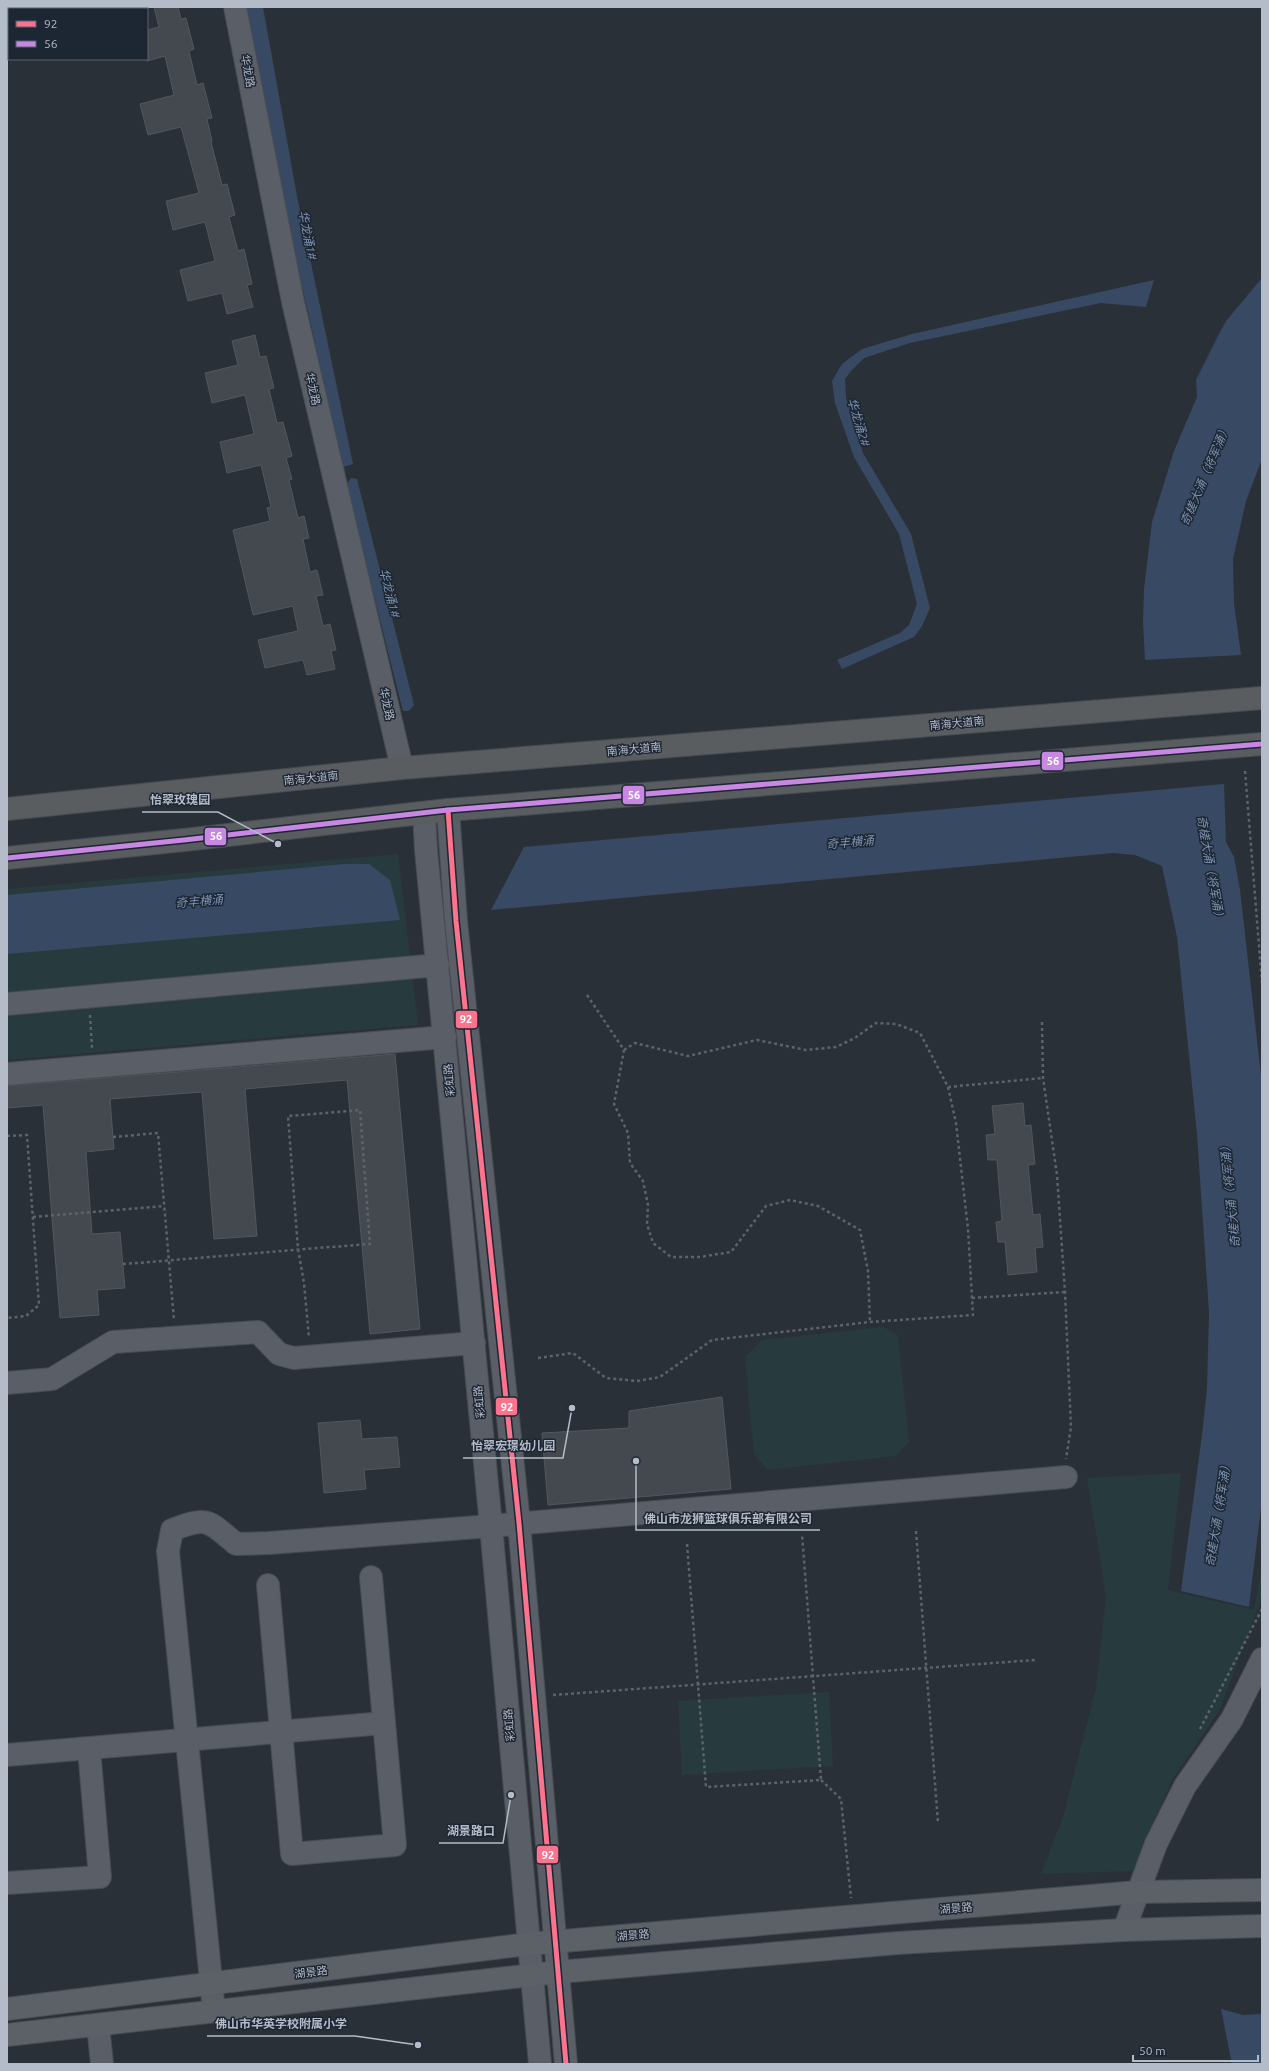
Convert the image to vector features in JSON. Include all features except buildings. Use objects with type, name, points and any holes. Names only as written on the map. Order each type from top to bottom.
[{"type":"highway","name":"南海大道南","points":[[7,809],[402,768],[1262,698]]},
{"type":"highway","points":[[7,858],[184,840],[424,812],[1262,744]]},
{"type":"main road","name":"湖景路","points":[[7,2009],[210,1985],[528,1944],[1138,1892],[1262,1890]]},
{"type":"main road","points":[[7,2036],[531,1974],[898,1943],[1124,1930],[1262,1926]]},
{"type":"street","name":"华龙路","points":[[235,7],[293,302],[402,768]]},
{"type":"street","points":[[448,810],[456,920],[518,1523],[566,2064]]},
{"type":"street","name":"彩虹路","points":[[424,812],[426,850],[474,1343],[540,2064]]},
{"type":"street","points":[[7,1004],[438,965]]},
{"type":"street","points":[[7,1074],[445,1037]]},
{"type":"street","points":[[7,1383],[52,1379],[113,1342],[258,1332],[279,1354],[294,1358],[474,1343]]},
{"type":"street","points":[[214,2011],[210,1985],[185,1740],[181,1680],[168,1551],[172,1530],[194,1521],[212,1523],[236,1544],[491,1526],[1066,1477]]},
{"type":"street","points":[[268,1585],[292,1854],[395,1846],[371,1577]]},
{"type":"street","points":[[1124,1930],[1156,1844],[1185,1786],[1232,1719],[1262,1659]]},
{"type":"street","points":[[7,1755],[384,1723]]},
{"type":"street","points":[[7,1883],[100,1877],[89,1749]]},
{"type":"street","points":[[98,2025],[102,2064]]},
{"type":"path","points":[[1245,771],[1262,983]]},
{"type":"path","points":[[587,995],[624,1050],[614,1104],[628,1133],[630,1163],[643,1181],[648,1205],[647,1224],[652,1243],[671,1257],[700,1257],[731,1252],[766,1206],[790,1200],[818,1206],[860,1230],[868,1271],[870,1322]]},
{"type":"path","points":[[89,997],[93,1067]]},
{"type":"path","points":[[1042,1022],[1042,1078],[1057,1175],[1065,1292],[1071,1427],[1064,1465],[1066,1477]]},
{"type":"path","points":[[538,1358],[573,1353],[606,1378],[637,1381],[660,1377],[712,1340],[870,1322],[973,1315],[962,1163],[956,1123],[948,1087],[920,1033],[896,1024],[876,1023],[855,1038],[836,1047],[806,1050],[757,1040],[688,1056],[634,1043],[624,1050]]},
{"type":"path","points":[[948,1087],[1042,1078]]},
{"type":"path","points":[[123,1264],[298,1249],[370,1244],[360,1110],[288,1116],[298,1249],[304,1283],[311,1356]]},
{"type":"path","points":[[113,1137],[158,1133],[175,1338]]},
{"type":"path","points":[[7,1136],[27,1135],[39,1305],[26,1316],[7,1318]]},
{"type":"path","points":[[32,1217],[164,1206]]},
{"type":"path","points":[[972,1298],[1065,1292]]},
{"type":"path","points":[[916,1531],[938,1823]]},
{"type":"path","points":[[802,1534],[821,1780],[841,1799],[853,1916]]},
{"type":"path","points":[[687,1544],[706,1787],[821,1780]]},
{"type":"path","points":[[534,1697],[1035,1660]]},
{"type":"green space","points":[[398,854],[418,1025],[7,1060],[7,889]]},
{"type":"green space","points":[[884,1327],[898,1336],[909,1442],[896,1456],[768,1470],[754,1454],[745,1357],[762,1340]]},
{"type":"green space","points":[[1181,1473],[1168,1590],[1254,1610],[1262,1565],[1262,1597],[1219,1711],[1173,1778],[1133,1871],[1041,1874],[1064,1814],[1096,1688],[1106,1596],[1087,1478]]},
{"type":"green space","points":[[829,1692],[833,1766],[682,1775],[678,1701]]},
{"type":"water","points":[[245,7],[263,7],[297,196],[353,464],[343,467],[279,184]]},
{"type":"water","name":"奇槎大涌（将军涌）","points":[[1262,278],[1262,459],[1246,501],[1233,559],[1234,603],[1241,655],[1145,660],[1143,622],[1144,589],[1152,522],[1174,451],[1197,397],[1196,380],[1226,321]]},
{"type":"water","points":[[1154,280],[1146,307],[1101,303],[910,343],[864,358],[851,371],[845,379],[846,398],[863,453],[911,534],[930,608],[922,626],[914,637],[842,669],[837,660],[900,633],[909,625],[917,604],[899,534],[854,457],[835,403],[832,381],[842,364],[862,349],[912,334]]},
{"type":"water","points":[[351,478],[357,479],[414,705],[409,711],[403,711],[346,485]]},
{"type":"water","points":[[1224,784],[1226,842],[1234,857],[1240,890],[1262,1084],[1262,1499],[1249,1607],[1181,1591],[1207,1389],[1209,1312],[1197,1134],[1177,937],[1162,866],[1135,855],[1113,853],[491,910],[524,847]]},
{"type":"water","name":"奇丰横涌","points":[[345,864],[369,864],[390,880],[400,920],[7,954],[7,895]]},
{"type":"water","points":[[1221,2009],[1243,2015],[1262,2014],[1262,2064],[1232,2064]]},
{"type":"transit line","name":"56","points":[[7,858],[184,840],[448,810],[1262,744]]},
{"type":"transit line","name":"92","points":[[448,810],[456,921],[519,1523],[566,2064]]},
{"type":"place","name":"怡翠玫瑰园","points":[[278,844]]},
{"type":"place","name":"怡翠宏璟幼儿园","points":[[572,1408]]},
{"type":"place","name":"佛山市龙狮篮球俱乐部有限公司","points":[[636,1461]]},
{"type":"place","name":"湖景路口","points":[[511,1795]]},
{"type":"place","name":"佛山市华英学校附属小学","points":[[418,2045]]},
{"type":"water label","name":"华龙涌1#","points":[[308,235]]},
{"type":"water label","name":"华龙涌2#","points":[[859,422]]},
{"type":"water label","name":"华龙涌1#","points":[[390,593]]}]
